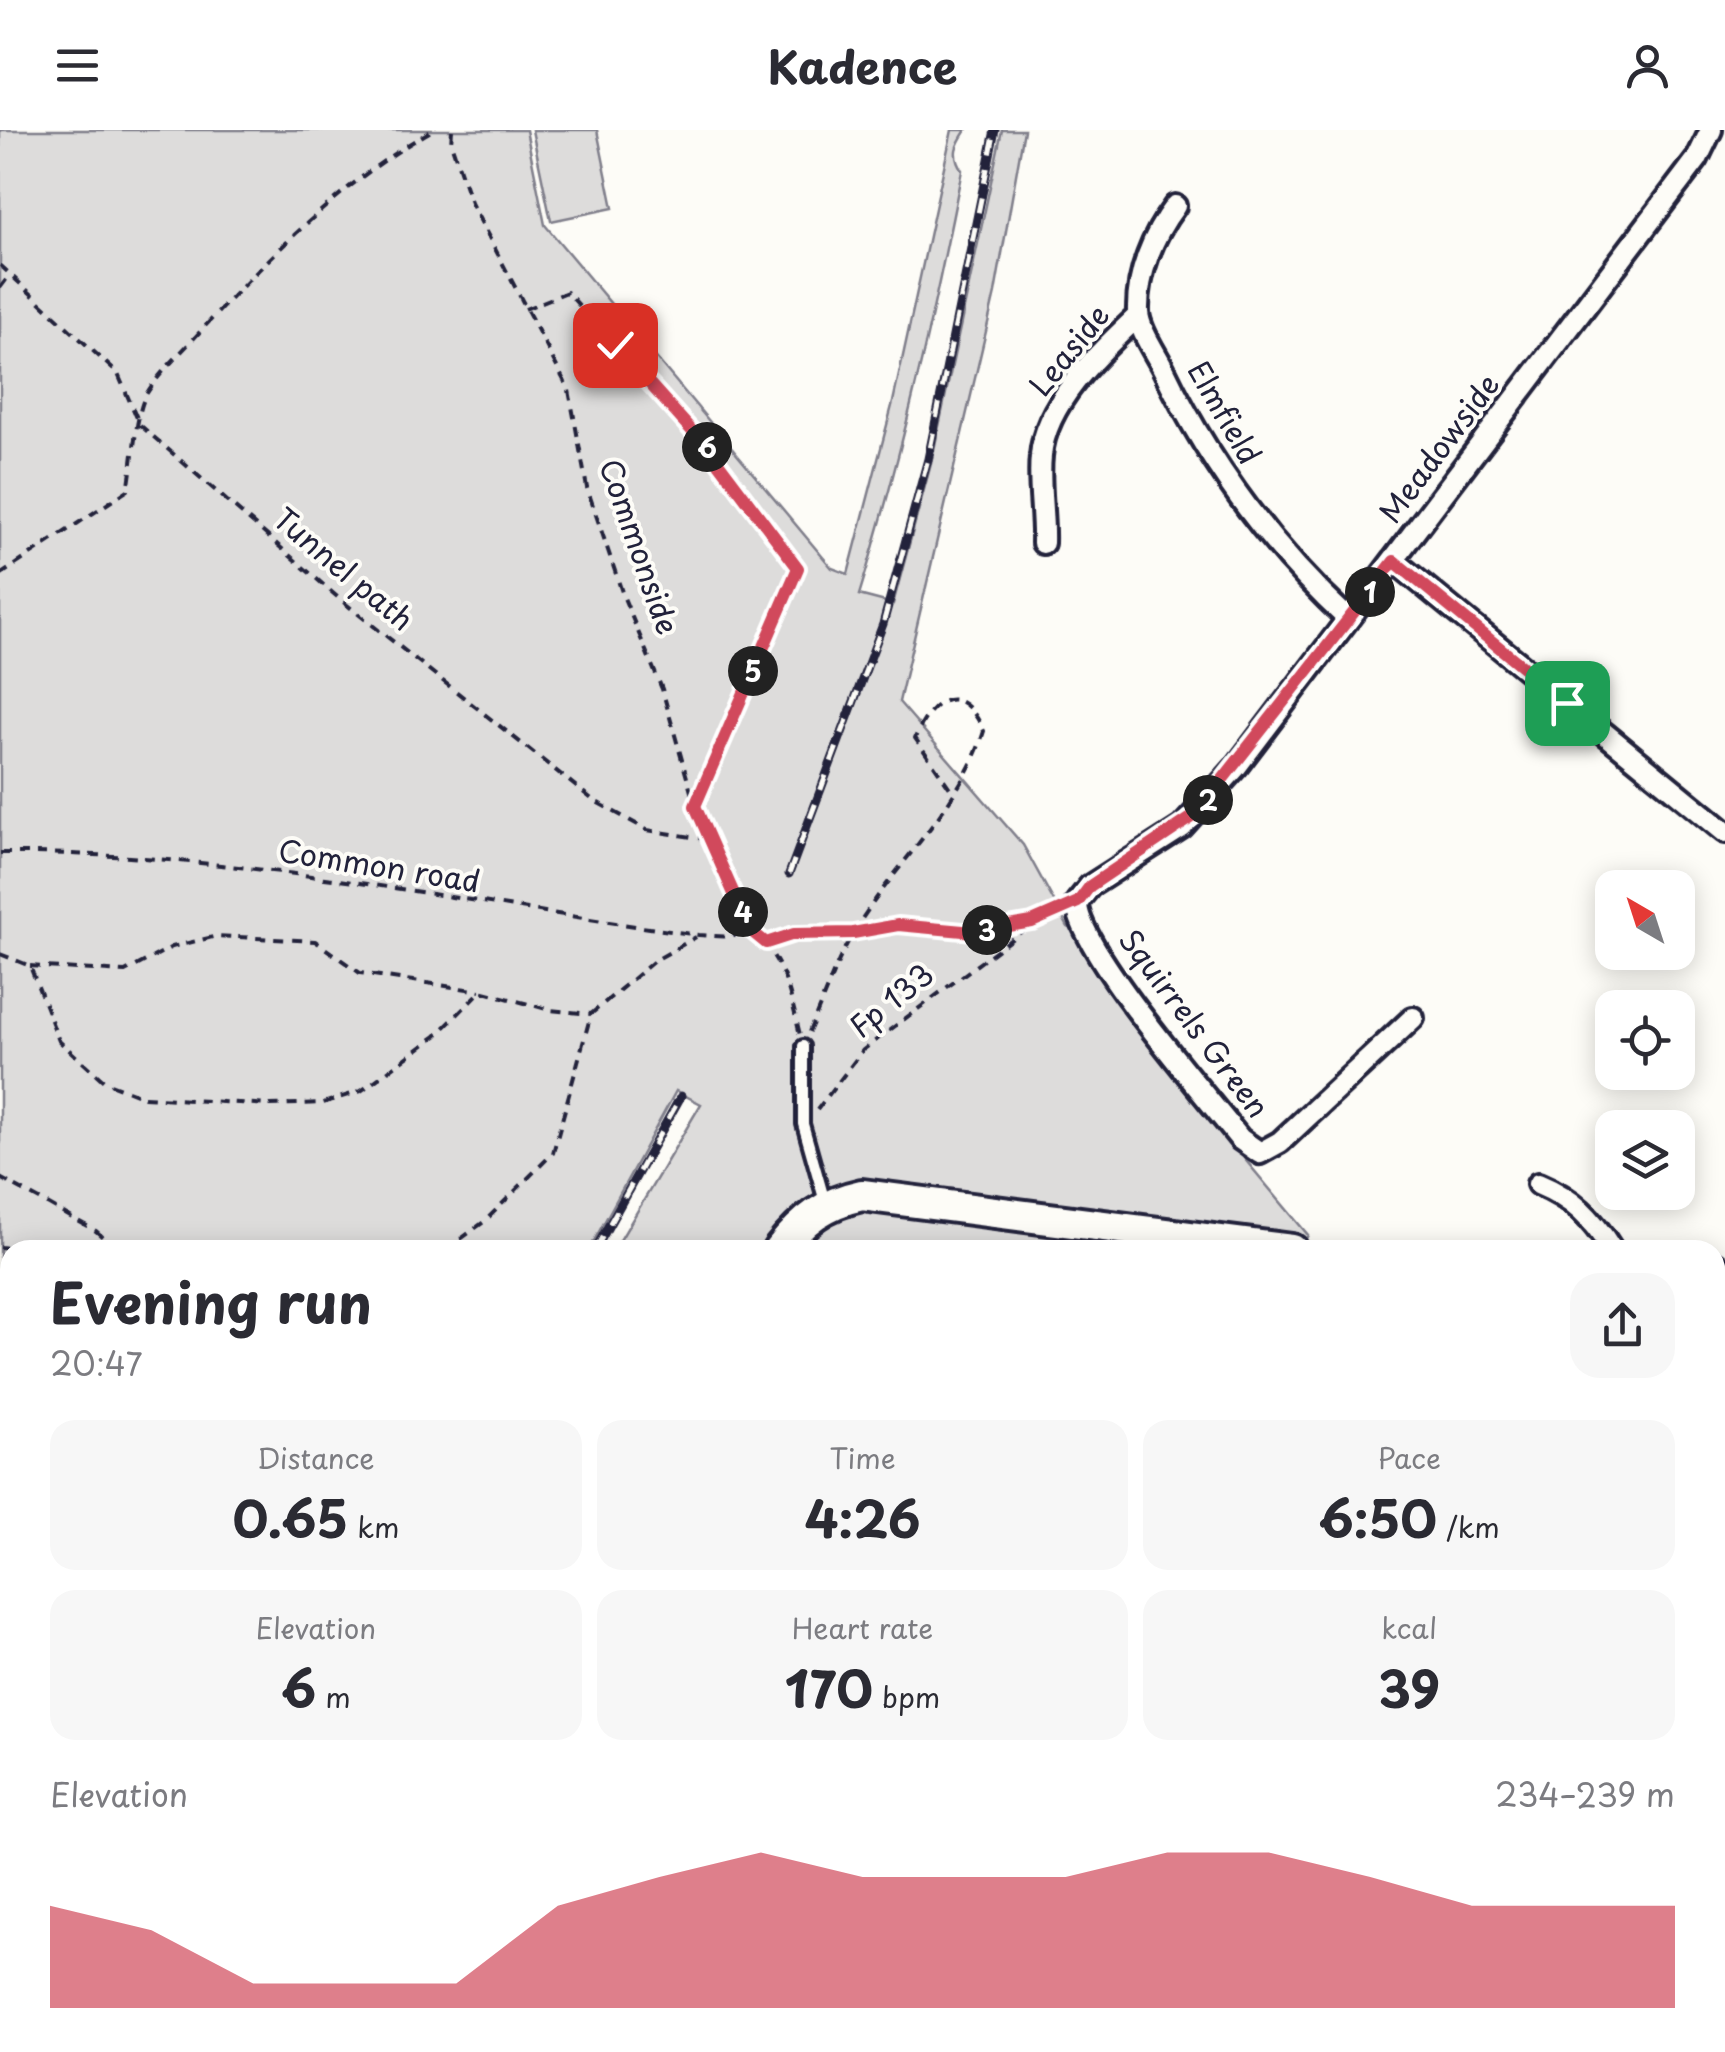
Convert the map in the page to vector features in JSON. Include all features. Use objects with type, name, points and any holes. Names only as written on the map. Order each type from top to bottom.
[{"type":"street","points":[[1706,133],[1725,156]]},
{"type":"street","name":"Meadowside","points":[[1078,902],[1090,886],[1194,816],[1276,716],[1706,133]]},
{"type":"street","points":[[1138,316],[1151,246],[1175,206]]},
{"type":"street","name":"Leaside","points":[[1042,543],[1040,458],[1045,435],[1070,391],[1138,316]]},
{"type":"street","name":"Elmfield","points":[[1138,316],[1189,422],[1233,490],[1304,578],[1348,619]]},
{"type":"street","points":[[1394,561],[1725,832]]},
{"type":"street","name":"Squirrels Green","points":[[1078,902],[1079,920],[1146,1022],[1240,1139],[1260,1153],[1280,1142],[1413,1018]]},
{"type":"street","points":[[1538,1184],[1565,1195],[1590,1216],[1606,1240]]},
{"type":"street","points":[[787,1240],[800,1223],[826,1205],[862,1195],[1217,1240]]},
{"type":"lane","points":[[803,1046],[803,1124],[826,1205]]},
{"type":"path","points":[[0,575],[128,490],[144,397],[232,297],[391,153],[433,130]]},
{"type":"path","name":"Commonside","points":[[452,130],[451,143],[470,203],[569,390],[587,488],[624,598],[662,689],[695,806],[750,930]]},
{"type":"path","name":"Tunnel path","points":[[0,265],[118,374],[140,426],[342,601],[593,800],[648,830],[710,840]]},
{"type":"path","points":[[0,288],[10,274]]},
{"type":"path","points":[[526,308],[567,292],[710,451],[798,568],[695,806]]},
{"type":"path","points":[[803,1046],[853,933],[952,790],[978,751],[984,731],[974,710],[956,699],[940,700],[925,715],[915,738],[952,790]]},
{"type":"path","name":"Common road","points":[[0,853],[160,860],[303,876],[699,935],[730,937],[750,930]]},
{"type":"path","name":"Fp 133","points":[[803,1124],[863,1050],[1032,922],[1078,902]]},
{"type":"path","points":[[766,943],[794,934],[853,933],[898,925],[974,932],[1032,922]]},
{"type":"path","points":[[750,930],[766,943],[785,974],[803,1046]]},
{"type":"path","points":[[459,1240],[485,1221],[553,1153],[591,1014],[654,961],[699,935]]},
{"type":"path","points":[[0,954],[30,966],[125,972],[172,946],[216,936],[314,941],[360,972],[481,991],[550,1010],[591,1014]]},
{"type":"path","points":[[30,966],[59,1040],[105,1082],[144,1097],[322,1103],[361,1091],[436,1036],[481,991]]},
{"type":"path","points":[[0,1178],[79,1220],[105,1240]]},
{"type":"shaded area","points":[[0,130],[526,130],[545,225],[832,568],[848,574],[893,402],[952,130],[966,130],[956,150],[962,170],[928,331],[859,595],[893,604],[931,464],[1002,130],[1024,130],[995,293],[899,702],[1023,845],[1068,927],[1078,932],[1222,1132],[1308,1235],[1305,1240],[620,1240],[701,1104],[676,1091],[594,1240],[0,1240]]},
{"type":"shaded area","points":[[532,130],[597,130],[613,208],[551,221]]},
{"type":"railway","points":[[789,874],[883,624],[928,459],[995,130]]},
{"type":"railway","points":[[601,1240],[681,1096]]},
{"type":"route","points":[[615,345],[710,451],[798,568],[695,806],[750,930],[766,943],[794,934],[853,933],[898,925],[974,932],[1032,922],[1078,902],[1090,886],[1169,837],[1194,816],[1394,561],[1567,703]]}]
